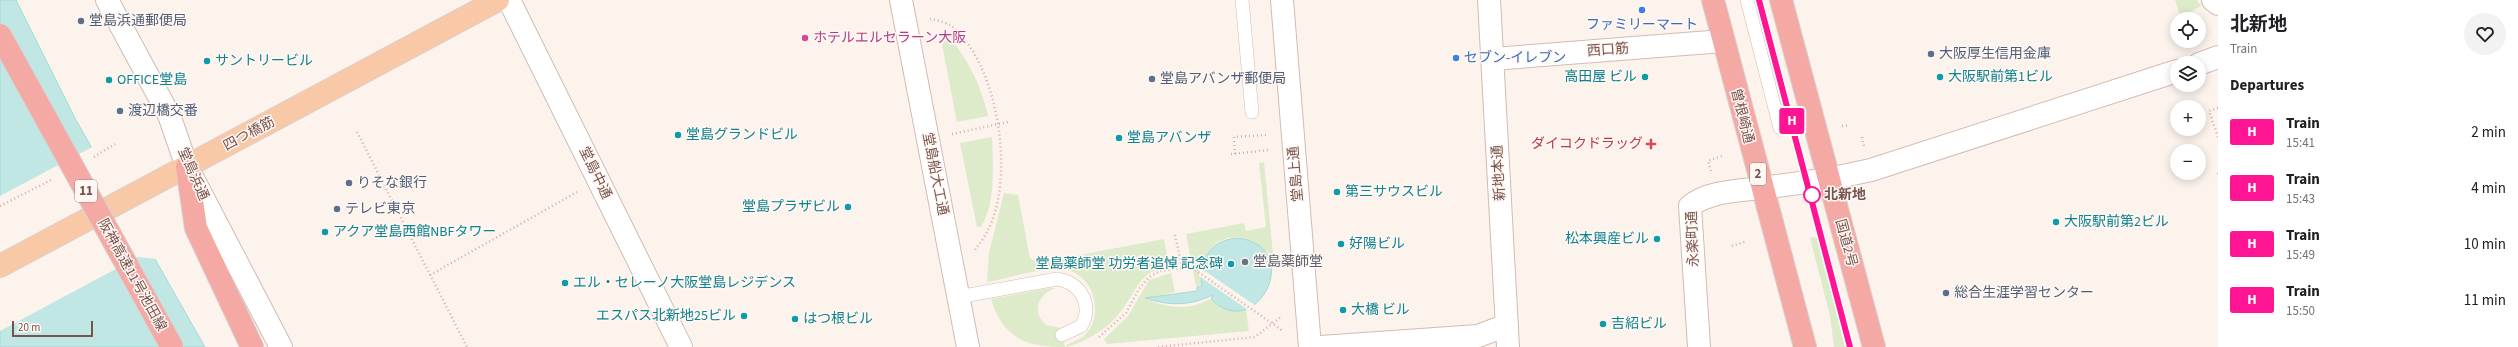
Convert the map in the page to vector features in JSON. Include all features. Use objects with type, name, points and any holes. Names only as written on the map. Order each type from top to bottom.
[{"type":"highway","name":"曽根崎通","points":[[1712,0],[1762,188],[1776,233],[1805,347]]},
{"type":"highway","name":"国道2号","points":[[1781,0],[1874,347]]},
{"type":"highway","name":"阪神高速11号池田線","points":[[0,35],[172,347]]},
{"type":"highway","points":[[187,167],[196,228],[252,347]]},
{"type":"main road","name":"四つ橋筋","points":[[0,266],[498,0]]},
{"type":"street","name":"堂島浜通","points":[[107,0],[169,115],[187,167],[281,347]]},
{"type":"street","name":"堂島中通","points":[[509,0],[681,347]]},
{"type":"street","name":"堂島船大工通","points":[[901,0],[968,347]]},
{"type":"street","name":"堂島上通","points":[[1282,0],[1310,347]]},
{"type":"street","name":"新地本通","points":[[1489,0],[1508,347]]},
{"type":"street","points":[[2213,0],[2218,4]]},
{"type":"street","name":"西口筋","points":[[1493,59],[1723,41]]},
{"type":"street","points":[[2206,62],[2218,58]]},
{"type":"street","points":[[1762,188],[1829,179],[1871,170],[2170,73]]},
{"type":"street","name":"永楽町通","points":[[1699,347],[1690,206],[1697,200],[1717,193],[1762,188]]},
{"type":"street","points":[[1321,347],[1478,336],[1507,325]]},
{"type":"lane","points":[[1242,0],[1252,112]]},
{"type":"lane","points":[[1747,0],[1780,128]]},
{"type":"lane","points":[[958,297],[1057,279],[1068,280],[1081,291],[1087,311],[1081,326],[1062,335]]},
{"type":"path","points":[[926,18],[950,25],[971,49],[983,71],[993,97],[1002,153],[1000,183],[995,212],[988,232],[974,252]]},
{"type":"path","points":[[2218,108],[2209,111],[2218,137]]},
{"type":"path","points":[[950,134],[1008,122]]},
{"type":"path","points":[[1842,126],[1849,125]]},
{"type":"path","points":[[356,132],[467,347]]},
{"type":"path","points":[[1235,154],[1234,137],[1269,134]]},
{"type":"path","points":[[1231,154],[1271,150]]},
{"type":"path","points":[[1711,173],[1708,161],[1722,156]]},
{"type":"path","points":[[430,275],[598,180]]},
{"type":"path","points":[[1175,235],[1182,267]]},
{"type":"path","points":[[1732,246],[1747,241]]},
{"type":"path","points":[[1095,340],[1126,313],[1139,289],[1149,277],[1160,271],[1191,266],[1274,324]]},
{"type":"path","points":[[1158,347],[1255,337],[1274,324],[1286,311]]},
{"type":"green space","points":[[2175,0],[2197,0],[2201,6],[2190,12],[2179,12]]},
{"type":"green space","points":[[951,39],[964,57],[974,75],[988,116],[957,122],[942,45],[946,40]]},
{"type":"green space","points":[[992,137],[993,171],[991,195],[986,217],[981,227],[977,227],[960,143]]},
{"type":"green space","points":[[1264,162],[1273,254],[1266,252],[1250,240],[1246,239],[1236,237],[1218,242],[1210,248],[1205,256],[1200,275],[1202,285],[1196,286],[1186,234],[1244,223],[1246,231],[1266,227],[1259,163]]},
{"type":"green space","points":[[1004,193],[1018,195],[1030,258],[1038,263],[1164,239],[1169,266],[1159,269],[1145,277],[1140,282],[1117,317],[1111,323],[1098,333],[1067,347],[1066,345],[1085,335],[1093,322],[1095,313],[1093,294],[1089,286],[1076,273],[1058,269],[1038,271],[987,282],[989,253]]},
{"type":"green space","points":[[1817,237],[1845,347],[1834,347],[1830,316],[1810,238]]},
{"type":"green space","points":[[1171,273],[1175,292],[1145,299],[1169,306],[1185,307],[1193,306],[1210,299],[1226,309],[1236,311],[1246,310],[1249,331],[1107,344],[1104,339],[1128,316],[1149,280]]},
{"type":"green space","points":[[1056,288],[1045,294],[1041,299],[1038,309],[1039,314],[1041,320],[1046,325],[1061,328],[1065,347],[1038,345],[1018,338],[1002,323],[991,299]]},
{"type":"water","points":[[0,0],[16,0],[76,120],[205,347],[0,347]]},
{"type":"water","points":[[1237,238],[1258,245],[1269,257],[1271,273],[1267,289],[1257,302],[1244,310],[1228,310],[1211,299],[1213,295],[1204,299],[1179,304],[1154,301],[1145,298],[1197,291],[1197,287],[1202,286],[1202,268],[1208,253],[1213,247],[1220,243]]},
{"type":"pier","points":[[94,146],[157,259],[138,257],[0,331],[0,196]]},
{"type":"pier","points":[[1199,267],[1256,306],[1248,310],[1199,276]]},
{"type":"train","name":"H","points":[[1759,0],[1812,195],[1850,347]]},
{"type":"place","name":"ファミリーマート","points":[[1642,10]]},
{"type":"place","name":"堂島浜通郵便局","points":[[81,21]]},
{"type":"place","name":"ホテルエルセラーン大阪","points":[[805,38]]},
{"type":"place","name":"大阪厚生信用金庫","points":[[1931,54]]},
{"type":"place","name":"セブン-イレブン","points":[[1456,58]]},
{"type":"place","name":"サントリービル","points":[[207,61]]},
{"type":"place","name":"高田屋 ビル","points":[[1645,77]]},
{"type":"place","name":"大阪駅前第1ビル","points":[[1940,77]]},
{"type":"place","name":"堂島アバンザ郵便局","points":[[1152,79]]},
{"type":"place","name":"OFFICE堂島","points":[[109,80]]},
{"type":"place","name":"渡辺橋交番","points":[[120,111]]},
{"type":"place","name":"堂島グランドビル","points":[[678,135]]},
{"type":"place","name":"堂島アバンザ","points":[[1119,138]]},
{"type":"place","name":"ダイコクドラッグ","points":[[1651,144]]},
{"type":"place","name":"りそな銀行","points":[[349,183]]},
{"type":"place","name":"第三サウスビル","points":[[1337,192]]},
{"type":"place","name":"北新地","points":[[1812,195]]},
{"type":"place","name":"堂島プラザビル","points":[[848,207]]},
{"type":"place","name":"テレビ東京","points":[[337,209]]},
{"type":"place","name":"大阪駅前第2ビル","points":[[2056,222]]},
{"type":"place","name":"アクア堂島西館NBFタワー","points":[[325,232]]},
{"type":"place","name":"松本興産ビル","points":[[1657,239]]},
{"type":"place","name":"好陽ビル","points":[[1341,244]]},
{"type":"place","name":"堂島薬師堂","points":[[1245,262]]},
{"type":"place","name":"堂島薬師堂 功労者追悼 記念碑","points":[[1231,264]]},
{"type":"place","name":"エル・セレーノ大阪堂島レジデンス","points":[[565,283]]},
{"type":"place","name":"総合生涯学習センター","points":[[1946,293]]},
{"type":"place","name":"大橋 ビル","points":[[1343,310]]},
{"type":"place","name":"エスパス北新地25ビル","points":[[744,316]]},
{"type":"place","name":"はつ根ビル","points":[[795,319]]},
{"type":"place","name":"吉紹ビル","points":[[1603,324]]}]
